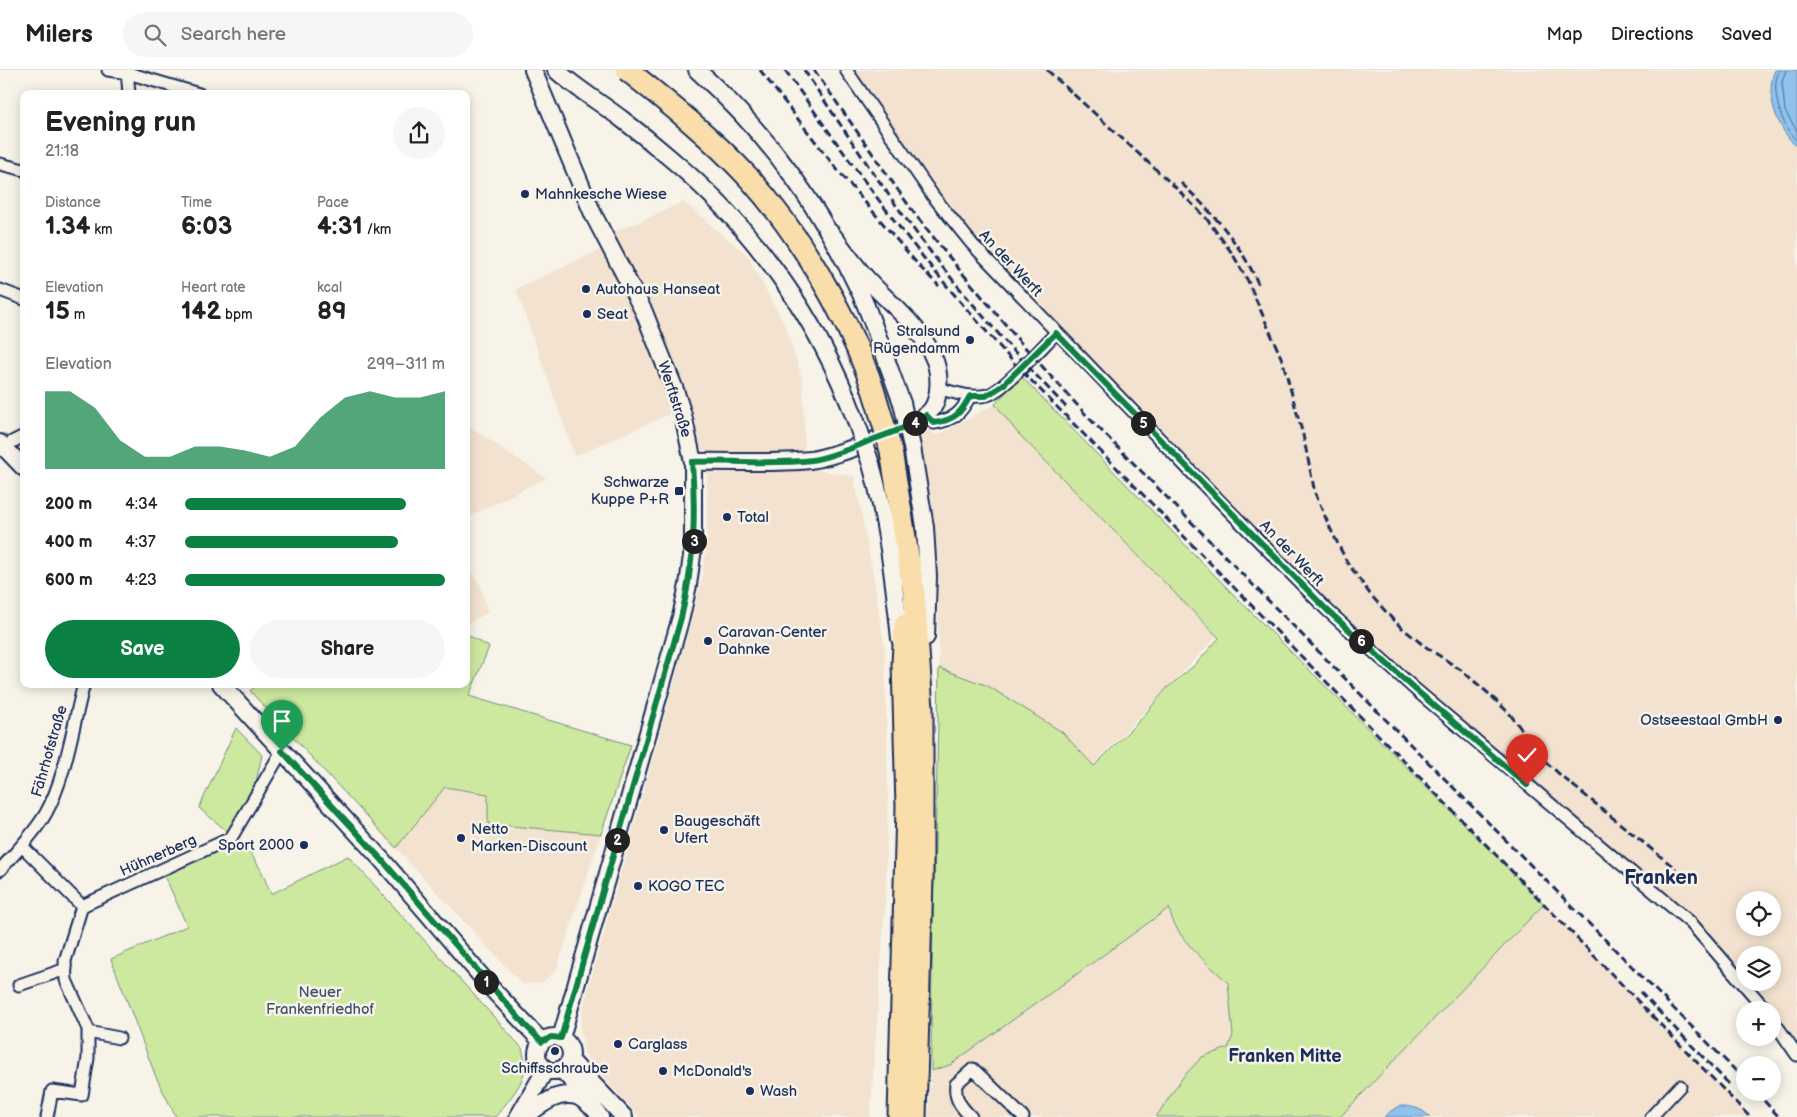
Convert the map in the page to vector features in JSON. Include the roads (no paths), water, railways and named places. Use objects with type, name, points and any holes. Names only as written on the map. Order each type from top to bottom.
[{"type":"highway","points":[[627,70],[671,105],[715,144],[750,179],[778,213],[803,250],[846,325],[868,374],[891,451],[914,593],[922,709],[922,877],[916,1117]]},
{"type":"highway","points":[[899,1117],[907,807],[903,664],[906,586],[905,530]]},
{"type":"street","points":[[108,70],[127,72],[186,90]]},
{"type":"street","name":"Werftstraße","points":[[533,70],[592,214],[644,312],[675,390],[683,415],[692,462],[693,548],[686,599],[561,1038]]},
{"type":"street","points":[[556,70],[575,86],[636,129],[709,192],[746,231],[783,280],[809,320],[837,374],[856,421],[878,488],[891,558],[903,664]]},
{"type":"street","points":[[697,70],[769,144],[807,195],[830,232],[861,294],[902,402],[912,447],[925,527],[928,576],[925,630],[926,663],[922,709]]},
{"type":"street","name":"An der Werft","points":[[846,70],[927,188],[972,244],[1056,333],[1327,610],[1416,690],[1691,923],[1758,1001]]},
{"type":"street","points":[[127,72],[129,90]]},
{"type":"street","points":[[0,164],[20,169]]},
{"type":"street","points":[[692,462],[788,462],[813,460],[833,455],[918,421],[932,409],[936,398],[938,375],[935,362],[920,334],[868,280],[830,232]]},
{"type":"street","points":[[0,290],[20,298]]},
{"type":"street","points":[[937,388],[970,396],[986,396],[1002,386],[1056,333]]},
{"type":"street","points":[[926,415],[934,423],[947,421],[962,411],[970,396]]},
{"type":"street","points":[[20,438],[3,445],[20,464]]},
{"type":"street","name":"Fährhofstraße","points":[[0,870],[36,830],[46,812],[57,787],[83,688]]},
{"type":"street","points":[[225,688],[382,860],[493,990],[542,1042]]},
{"type":"street","name":"Hühnerberg","points":[[82,906],[231,838],[282,751]]},
{"type":"street","points":[[22,846],[82,906],[65,961],[66,980],[88,1032],[88,1058],[82,1095],[52,1091],[47,1117]]},
{"type":"street","points":[[19,985],[66,969]]},
{"type":"street","points":[[88,1032],[119,1038]]},
{"type":"street","points":[[1781,1032],[1797,1055]]},
{"type":"street","points":[[518,1117],[559,1066],[572,1053],[570,1047],[561,1038],[551,1037],[539,1046],[539,1061],[559,1066],[581,1070],[624,1117]]},
{"type":"street","points":[[559,1066],[582,1091],[596,1112]]},
{"type":"street","points":[[971,1117],[959,1104],[955,1091],[956,1084],[973,1069],[1023,1117]]},
{"type":"street","points":[[1651,1117],[1680,1086]]},
{"type":"street","points":[[524,1117],[560,1094],[579,1097],[596,1112]]},
{"type":"water","points":[[1775,70],[1797,70],[1797,147],[1784,131],[1775,111],[1771,90]]},
{"type":"water","points":[[1400,1106],[1416,1108],[1430,1117],[1384,1117]]},
{"type":"railway","points":[[760,70],[835,167],[920,267],[939,286]]},
{"type":"railway","points":[[785,70],[921,255],[1014,363],[1750,1117]]},
{"type":"railway","points":[[804,70],[874,174],[929,249],[991,325],[1066,407]]},
{"type":"railway","points":[[814,70],[914,213],[1021,343],[1088,417],[1379,713],[1736,1071]]},
{"type":"railway","points":[[1047,70],[1174,186],[1206,218],[1232,253],[1248,281],[1283,362],[1303,435],[1315,493],[1347,562],[1370,594],[1395,622],[1423,645],[1461,670],[1509,713],[1547,763],[1676,869]]},
{"type":"railway","points":[[1181,183],[1226,230],[1244,257],[1259,286]]},
{"type":"railway","points":[[1640,992],[1729,1084]]},
{"type":"railway","points":[[1764,1101],[1779,1117]]},
{"type":"place","name":"Mahnkesche Wiese","points":[[525,194]]},
{"type":"place","name":"Autohaus Hanseat","points":[[586,289]]},
{"type":"place","name":"Seat","points":[[587,314]]},
{"type":"place","name":"Stralsund Rügendamm","points":[[970,340]]},
{"type":"place","name":"Schwarze Kuppe P+R","points":[[679,491]]},
{"type":"place","name":"Total","points":[[727,517]]},
{"type":"place","name":"Caravan-Center Dahnke","points":[[708,641]]},
{"type":"place","name":"Ostseestaal GmbH","points":[[1778,720]]},
{"type":"place","name":"Baugeschäft Ufert","points":[[664,830]]},
{"type":"place","name":"Netto Marken-Discount","points":[[461,838]]},
{"type":"place","name":"Sport 2000","points":[[304,845]]},
{"type":"place","name":"KOGO TEC","points":[[638,886]]},
{"type":"place","name":"Carglass","points":[[618,1044]]},
{"type":"place","name":"Schiffsschraube","points":[[555,1051]]},
{"type":"place","name":"McDonald's","points":[[663,1071]]},
{"type":"place","name":"Wash","points":[[750,1091]]},
{"type":"district","name":"Franken","points":[[1661,877]]},
{"type":"district","name":"Franken Mitte","points":[[1285,1056]]},
{"type":"park label","name":"Neuer Frankenfriedhof","points":[[320,1000]]}]
